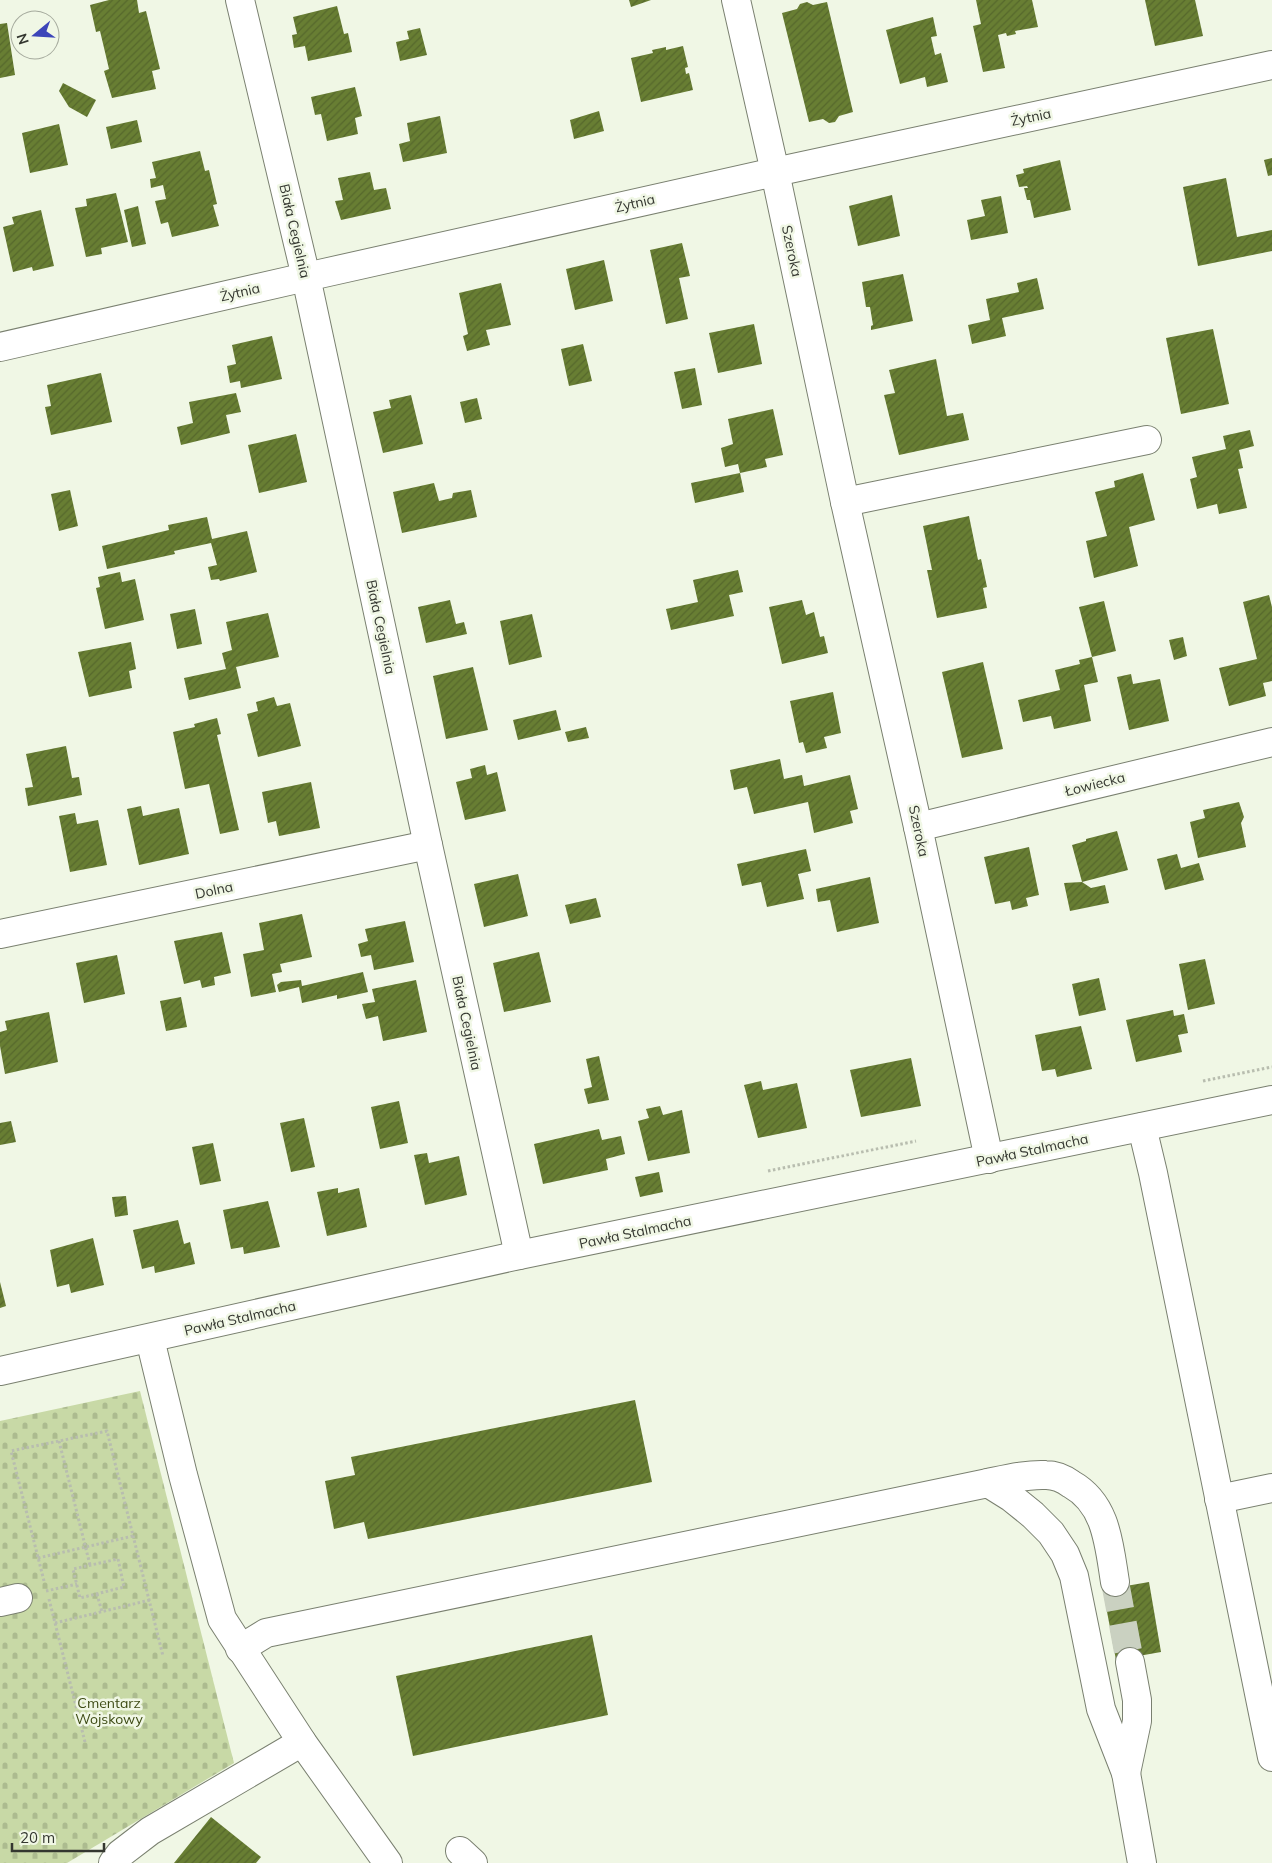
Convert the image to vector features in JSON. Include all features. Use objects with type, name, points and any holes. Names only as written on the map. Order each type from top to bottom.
[{"type":"street","name":"Biała Cegielnia","points":[[240,0],[306,277],[428,845],[519,1255]]},
{"type":"street","name":"Szeroka","points":[[736,0],[990,1159]]},
{"type":"street","name":"Żytnia","points":[[0,347],[775,172],[1272,65]]},
{"type":"street","points":[[846,502],[1147,440]]},
{"type":"street","name":"Łowiecka","points":[[918,827],[1272,742]]},
{"type":"street","name":"Dolna","points":[[0,934],[428,845]]},
{"type":"street","name":"Pawła Stalmacha","points":[[0,1371],[519,1255],[1272,1100]]},
{"type":"street","points":[[1142,1127],[1155,1182],[1272,1757]]},
{"type":"street","points":[[150,1339],[183,1476],[222,1619],[302,1742],[388,1863]]},
{"type":"street","points":[[240,1649],[266,1633],[1026,1476],[1048,1475],[1063,1479],[1076,1486],[1090,1498],[1100,1513],[1106,1528],[1116,1582]]},
{"type":"street","points":[[988,1483],[1012,1498],[1051,1533],[1065,1554],[1074,1576],[1101,1709],[1126,1773],[1142,1863]]},
{"type":"street","points":[[1219,1499],[1272,1488]]},
{"type":"street","points":[[1126,1773],[1137,1721],[1137,1700],[1130,1662]]},
{"type":"street","points":[[113,1863],[120,1854],[150,1831],[302,1742]]},
{"type":"path","points":[[85,1742],[11,1451],[108,1431],[163,1656]]},
{"type":"path","points":[[59,1441],[90,1566]]},
{"type":"path","points":[[38,1558],[133,1536]]},
{"type":"path","points":[[118,1559],[124,1587],[97,1594],[80,1598],[73,1569],[118,1559]]},
{"type":"path","points":[[97,1594],[102,1612]]},
{"type":"path","points":[[54,1623],[150,1600]]},
{"type":"green space","name":"Cmentarz Wojskowy","points":[[140,1391],[234,1763],[67,1863],[0,1863],[0,1421]]},
{"type":"building","points":[[109,0],[137,0],[139,13],[146,11],[160,69],[152,71],[156,89],[112,98],[104,71],[109,69],[105,52],[100,31],[96,32],[90,5]]},
{"type":"building","points":[[629,0],[651,0],[631,7]]},
{"type":"building","points":[[976,0],[1032,0],[1038,27],[1015,31],[1016,34],[1007,36],[1006,33],[998,35],[1005,68],[983,72],[973,26],[981,24]]},
{"type":"building","points":[[1145,0],[1195,0],[1203,36],[1155,46]]},
{"type":"building","points":[[807,2],[813,5],[827,2],[853,112],[839,116],[835,122],[829,123],[823,119],[809,122],[782,13],[797,9],[800,4]]},
{"type":"building","points":[[337,6],[344,34],[348,33],[352,52],[308,61],[305,46],[294,48],[292,35],[297,34],[293,17]]},
{"type":"building","points":[[933,17],[937,36],[931,37],[935,55],[941,53],[948,82],[927,87],[925,77],[900,84],[886,30]]},
{"type":"building","points":[[7,23],[10,60],[13,60],[15,75],[0,78],[0,24]]},
{"type":"building","points":[[420,28],[427,55],[400,61],[396,42],[409,39],[407,31]]},
{"type":"building","points":[[683,46],[688,67],[685,68],[686,74],[689,73],[693,90],[641,102],[631,58],[653,53],[652,50],[666,47],[666,50]]},
{"type":"building","points":[[63,83],[96,100],[87,117],[69,107],[59,91]]},
{"type":"building","points":[[355,87],[362,116],[355,118],[358,134],[327,141],[321,114],[315,115],[311,97]]},
{"type":"building","points":[[599,111],[604,131],[574,139],[570,120]]},
{"type":"building","points":[[440,116],[447,153],[403,162],[399,144],[410,141],[407,123]]},
{"type":"building","points":[[137,120],[142,142],[111,149],[106,127]]},
{"type":"building","points":[[59,124],[68,165],[30,173],[22,133]]},
{"type":"building","points":[[200,151],[205,171],[209,170],[217,204],[213,205],[219,226],[172,237],[168,222],[161,224],[155,201],[166,199],[163,185],[151,188],[150,179],[156,178],[152,162]]},
{"type":"building","points":[[1272,158],[1272,175],[1268,176],[1264,160]]},
{"type":"building","points":[[1060,160],[1071,210],[1034,218],[1030,200],[1027,200],[1024,188],[1028,188],[1027,186],[1019,187],[1016,175],[1024,173],[1023,169]]},
{"type":"building","points":[[370,172],[374,190],[386,188],[391,209],[341,220],[335,201],[343,200],[338,178]]},
{"type":"building","points":[[1226,178],[1237,237],[1272,230],[1272,251],[1198,266],[1183,187]]},
{"type":"building","points":[[116,193],[128,242],[101,248],[102,254],[86,257],[75,208],[87,206],[86,199]]},
{"type":"building","points":[[892,195],[900,236],[858,246],[849,206]]},
{"type":"building","points":[[1001,196],[1008,233],[971,240],[967,220],[985,216],[981,200]]},
{"type":"building","points":[[138,206],[146,244],[132,247],[124,210]]},
{"type":"building","points":[[41,210],[54,266],[33,271],[32,267],[13,272],[3,227],[14,224],[12,217]]},
{"type":"building","points":[[682,243],[690,276],[679,278],[688,319],[666,324],[650,250]]},
{"type":"building","points":[[604,260],[613,301],[575,310],[566,269]]},
{"type":"building","points":[[903,274],[913,321],[871,330],[873,325],[870,307],[866,307],[862,282]]},
{"type":"building","points":[[1037,278],[1044,309],[1002,318],[1006,336],[972,344],[968,325],[990,320],[986,299],[1019,292],[1017,283]]},
{"type":"building","points":[[501,283],[511,325],[486,330],[490,345],[467,351],[463,336],[468,334],[459,293]]},
{"type":"building","points":[[754,324],[762,364],[718,373],[709,333]]},
{"type":"building","points":[[1213,329],[1229,404],[1181,414],[1166,338]]},
{"type":"building","points":[[272,336],[282,379],[241,388],[240,381],[230,383],[227,366],[236,364],[232,345]]},
{"type":"building","points":[[583,344],[592,381],[569,386],[561,349]]},
{"type":"building","points":[[936,359],[947,416],[963,413],[969,440],[899,455],[884,395],[895,393],[889,370]]},
{"type":"building","points":[[695,368],[702,405],[682,409],[674,372]]},
{"type":"building","points":[[101,373],[112,422],[51,435],[45,407],[51,406],[47,385]]},
{"type":"building","points":[[236,393],[241,412],[226,415],[230,433],[181,445],[177,427],[193,423],[189,402]]},
{"type":"building","points":[[411,395],[423,444],[383,453],[373,412],[391,408],[389,400]]},
{"type":"building","points":[[477,398],[482,419],[465,423],[460,402]]},
{"type":"building","points":[[773,409],[783,455],[765,459],[767,467],[740,473],[738,464],[725,467],[721,448],[733,444],[728,419]]},
{"type":"building","points":[[1250,430],[1254,446],[1239,450],[1243,468],[1238,469],[1247,508],[1219,514],[1217,504],[1197,509],[1190,479],[1197,477],[1192,457],[1226,449],[1223,436]]},
{"type":"building","points":[[296,434],[307,482],[259,493],[248,445]]},
{"type":"building","points":[[740,473],[744,492],[695,503],[691,483]]},
{"type":"building","points":[[1143,473],[1155,520],[1129,527],[1138,566],[1094,578],[1086,541],[1107,536],[1095,492],[1115,487],[1114,481]]},
{"type":"building","points":[[434,483],[439,501],[452,498],[453,493],[471,490],[477,517],[402,533],[393,492]]},
{"type":"building","points":[[70,490],[78,526],[59,531],[51,494]]},
{"type":"building","points":[[969,516],[978,560],[981,559],[987,587],[983,588],[987,608],[937,618],[927,570],[932,570],[923,526]]},
{"type":"building","points":[[207,517],[212,539],[247,531],[257,572],[220,581],[219,579],[211,580],[208,567],[217,565],[211,543],[174,551],[175,554],[107,569],[102,546],[169,530],[168,525]]},
{"type":"building","points":[[738,570],[743,592],[729,595],[734,616],[671,630],[666,609],[698,602],[693,580]]},
{"type":"building","points":[[120,572],[122,582],[135,579],[144,620],[105,629],[96,588],[100,587],[98,577]]},
{"type":"building","points":[[1269,595],[1272,607],[1272,681],[1263,683],[1266,696],[1229,706],[1219,668],[1257,659],[1243,602]]},
{"type":"building","points":[[450,600],[456,624],[464,622],[467,634],[426,643],[418,607]]},
{"type":"building","points":[[802,600],[806,615],[814,612],[820,637],[824,636],[828,653],[782,664],[769,607]]},
{"type":"building","points":[[1104,601],[1116,651],[1092,657],[1079,607]]},
{"type":"building","points":[[195,609],[202,644],[177,649],[170,614]]},
{"type":"building","points":[[268,613],[279,657],[236,667],[241,688],[189,700],[184,678],[226,669],[222,653],[232,650],[226,622]]},
{"type":"building","points":[[532,614],[542,657],[509,665],[500,621]]},
{"type":"building","points":[[1183,637],[1187,656],[1174,660],[1169,640]]},
{"type":"building","points":[[131,642],[136,669],[129,671],[132,688],[89,697],[78,652]]},
{"type":"building","points":[[1092,657],[1098,682],[1084,685],[1091,721],[1054,729],[1051,716],[1023,722],[1018,700],[1060,690],[1055,670],[1080,664],[1079,660]]},
{"type":"building","points":[[983,662],[1003,749],[962,758],[942,672]]},
{"type":"building","points":[[473,667],[488,730],[446,739],[433,676]]},
{"type":"building","points":[[1131,674],[1133,684],[1160,679],[1169,721],[1129,730],[1117,677]]},
{"type":"building","points":[[833,692],[841,733],[824,737],[827,748],[806,753],[803,742],[799,743],[790,701]]},
{"type":"building","points":[[274,697],[277,706],[290,703],[301,746],[258,757],[247,714],[258,711],[256,702]]},
{"type":"building","points":[[556,710],[561,730],[518,740],[513,720]]},
{"type":"building","points":[[217,718],[221,734],[217,735],[239,830],[220,834],[209,784],[185,789],[173,732],[195,727],[194,724]]},
{"type":"building","points":[[586,727],[589,738],[568,742],[565,732]]},
{"type":"building","points":[[66,746],[72,778],[79,777],[82,795],[28,806],[25,788],[33,787],[26,754]]},
{"type":"building","points":[[780,759],[784,779],[802,775],[804,786],[850,775],[858,809],[850,811],[853,823],[814,833],[808,802],[754,814],[747,787],[734,790],[730,770]]},
{"type":"building","points":[[485,765],[487,775],[497,772],[506,811],[465,820],[456,782],[472,778],[470,769]]},
{"type":"building","points":[[311,782],[320,828],[279,836],[276,821],[268,823],[262,792]]},
{"type":"building","points":[[1239,802],[1244,817],[1241,823],[1246,847],[1198,858],[1190,822],[1205,818],[1203,810]]},
{"type":"building","points":[[141,806],[143,816],[179,808],[189,854],[139,865],[127,809]]},
{"type":"building","points":[[75,813],[77,824],[98,820],[107,865],[70,872],[59,816]]},
{"type":"building","points":[[1117,831],[1128,870],[1082,882],[1072,845],[1086,841],[1086,839]]},
{"type":"building","points":[[1029,847],[1039,895],[1026,898],[1028,906],[1012,910],[1010,901],[995,904],[984,857]]},
{"type":"building","points":[[806,849],[811,871],[798,874],[804,899],[767,907],[761,882],[742,886],[737,864]]},
{"type":"building","points":[[1177,854],[1181,868],[1199,863],[1204,880],[1165,890],[1157,859]]},
{"type":"building","points":[[518,874],[528,916],[484,927],[474,884]]},
{"type":"building","points":[[870,877],[879,923],[837,932],[830,900],[818,902],[816,889]]},
{"type":"building","points":[[1082,882],[1091,888],[1105,885],[1109,903],[1070,911],[1064,883]]},
{"type":"building","points":[[596,898],[601,917],[570,924],[565,905]]},
{"type":"building","points":[[302,914],[312,957],[280,964],[282,972],[272,974],[276,992],[251,997],[243,954],[264,950],[259,923]]},
{"type":"building","points":[[405,921],[414,962],[374,970],[371,955],[361,957],[358,944],[368,941],[365,929]]},
{"type":"building","points":[[222,932],[231,973],[214,977],[215,985],[202,988],[200,980],[184,984],[174,941]]},
{"type":"building","points":[[539,952],[551,1002],[504,1012],[493,963]]},
{"type":"building","points":[[117,955],[125,994],[84,1003],[76,963]]},
{"type":"building","points":[[1205,959],[1215,1004],[1188,1010],[1179,964]]},
{"type":"building","points":[[363,972],[368,992],[337,999],[337,995],[302,1003],[299,987],[279,992],[277,985],[281,982],[301,980],[302,986]]},
{"type":"building","points":[[1099,978],[1106,1010],[1079,1016],[1072,984]]},
{"type":"building","points":[[416,980],[427,1032],[383,1041],[378,1016],[366,1019],[362,1004],[375,1002],[372,989]]},
{"type":"building","points":[[181,997],[187,1027],[166,1031],[160,1001]]},
{"type":"building","points":[[1173,1010],[1174,1016],[1184,1014],[1188,1033],[1178,1035],[1182,1052],[1136,1062],[1126,1020]]},
{"type":"building","points":[[49,1012],[58,1062],[5,1074],[0,1046],[0,1032],[7,1030],[5,1021]]},
{"type":"building","points":[[1081,1026],[1092,1069],[1057,1077],[1055,1069],[1042,1071],[1035,1035]]},
{"type":"building","points":[[599,1056],[609,1100],[588,1104],[584,1089],[592,1087],[586,1059]]},
{"type":"building","points":[[911,1058],[921,1106],[861,1117],[850,1070]]},
{"type":"building","points":[[761,1081],[763,1090],[797,1083],[807,1128],[758,1138],[744,1085]]},
{"type":"building","points":[[399,1101],[408,1143],[380,1149],[371,1107]]},
{"type":"building","points":[[660,1106],[663,1115],[682,1110],[690,1153],[648,1161],[638,1121],[649,1118],[646,1109]]},
{"type":"building","points":[[304,1118],[315,1167],[291,1172],[280,1123]]},
{"type":"building","points":[[11,1121],[16,1142],[0,1145],[0,1123]]},
{"type":"building","points":[[599,1129],[602,1140],[621,1136],[625,1154],[606,1159],[608,1170],[543,1184],[534,1144]]},
{"type":"building","points":[[213,1143],[221,1181],[200,1185],[192,1147]]},
{"type":"building","points":[[427,1153],[429,1163],[459,1156],[467,1195],[425,1205],[414,1155]]},
{"type":"building","points":[[659,1172],[663,1192],[640,1197],[635,1177]]},
{"type":"building","points":[[338,1188],[338,1193],[359,1188],[367,1227],[327,1236],[317,1192]]},
{"type":"building","points":[[126,1196],[128,1215],[115,1217],[112,1197]]},
{"type":"building","points":[[268,1201],[280,1247],[244,1254],[243,1247],[231,1249],[223,1210]]},
{"type":"building","points":[[178,1220],[184,1244],[190,1242],[195,1264],[155,1273],[154,1266],[142,1269],[133,1230]]},
{"type":"building","points":[[93,1238],[104,1285],[71,1293],[69,1284],[57,1287],[50,1250]]},
{"type":"building","points":[[0,1282],[6,1306],[0,1308]]},
{"type":"building","points":[[635,1400],[652,1482],[368,1539],[364,1522],[334,1529],[325,1481],[355,1475],[351,1457]]},
{"type":"building","points":[[1149,1582],[1161,1652],[1116,1660],[1103,1590]]},
{"type":"building","points":[[592,1635],[608,1715],[413,1756],[396,1676]]},
{"type":"building","points":[[211,1817],[261,1857],[256,1863],[174,1863]]},
{"type":"tunnel","points":[[1115,1582],[1130,1662]]}]
